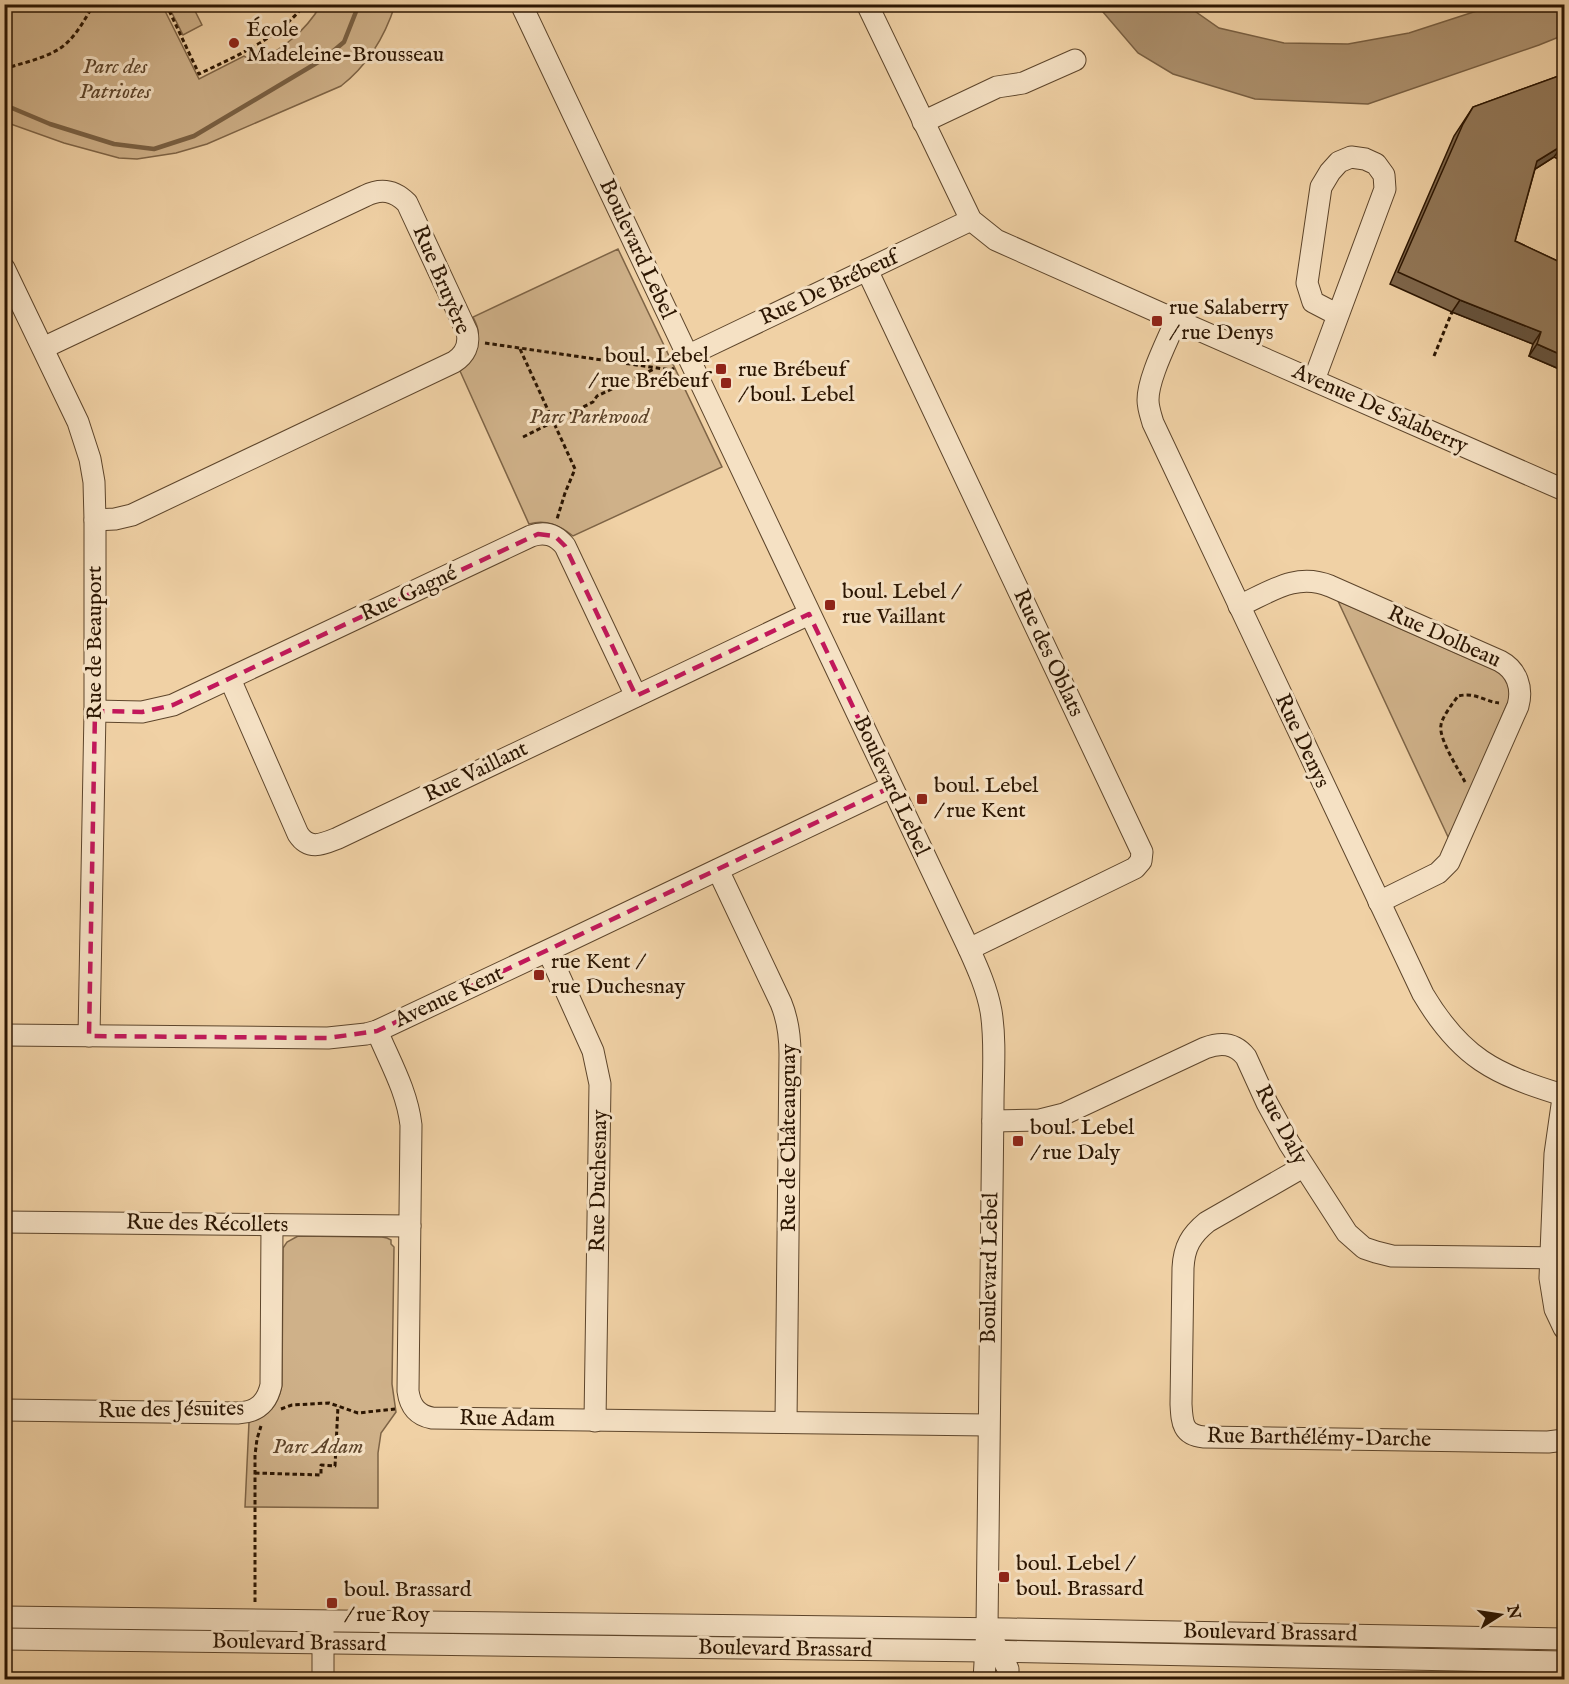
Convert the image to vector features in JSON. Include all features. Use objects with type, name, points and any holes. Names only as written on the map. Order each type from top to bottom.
[{"type":"street","name":"Boulevard Lebel","points":[[521,4],[681,361],[809,614],[983,982],[991,1012],[993,1037],[987,1629],[992,1652],[984,1680]]},
{"type":"street","name":"Avenue De Salaberry","points":[[867,4],[971,220],[996,240],[1564,490]]},
{"type":"street","points":[[923,122],[997,87],[1023,83],[1075,60]]},
{"type":"street","points":[[1314,380],[1385,189],[1384,175],[1376,164],[1365,159],[1351,158],[1339,162],[1321,187],[1307,283],[1313,302],[1338,315]]},
{"type":"street","name":"Rue Bruyère","points":[[43,348],[371,193],[383,191],[397,194],[406,203],[467,332],[468,343],[465,351],[454,362],[132,515],[95,520]]},
{"type":"street","name":"Rue De Brébeuf","points":[[681,361],[971,220]]},
{"type":"street","name":"Rue de Beauport","points":[[4,268],[78,422],[85,440],[94,482],[95,711],[89,1036]]},
{"type":"street","name":"Rue des Oblats","points":[[867,270],[1142,852],[1141,861],[1135,868],[969,949]]},
{"type":"street","name":"Rue Denys","points":[[1176,320],[1151,383],[1148,407],[1153,423],[1423,994],[1456,1041],[1483,1062],[1530,1085],[1564,1093]]},
{"type":"street","name":"Rue Gagné","points":[[95,711],[142,712],[182,701],[531,536],[542,533],[559,539],[565,546],[636,696]]},
{"type":"street","name":"Rue Dolbeau","points":[[1239,606],[1290,583],[1304,580],[1318,582],[1500,661],[1517,677],[1520,694],[1518,706],[1449,862],[1438,873],[1379,902]]},
{"type":"street","name":"Rue Vaillant","points":[[230,679],[298,834],[305,843],[315,845],[338,838],[809,614]]},
{"type":"street","name":"Avenue Kent","points":[[4,1035],[328,1038],[366,1034],[548,951],[891,787]]},
{"type":"street","name":"Rue de Châteauguay","points":[[718,870],[781,1003],[789,1030],[786,1422]]},
{"type":"street","name":"Rue Duchesnay","points":[[548,951],[593,1051],[600,1084],[595,1421]]},
{"type":"street","name":"Rue Adam","points":[[377,1030],[401,1084],[410,1113],[408,1391],[411,1404],[418,1413],[432,1418],[988,1425]]},
{"type":"street","name":"Rue Daly","points":[[993,1121],[1031,1121],[1064,1114],[1205,1048],[1226,1044],[1236,1048],[1246,1057],[1277,1123],[1303,1167],[1347,1233],[1358,1244],[1369,1250],[1392,1256],[1557,1258]]},
{"type":"street","points":[[1564,1093],[1555,1154],[1557,1258],[1553,1300],[1564,1328]]},
{"type":"street","name":"Rue Barthélémy-Darche","points":[[1303,1167],[1208,1222],[1188,1242],[1183,1268],[1181,1404],[1182,1422],[1186,1430],[1194,1436],[1203,1437],[1548,1442],[1564,1440]]},
{"type":"street","name":"Rue des Récollets","points":[[4,1222],[410,1226]]},
{"type":"street","name":"Rue des Jésuites","points":[[4,1410],[238,1413],[257,1408],[265,1401],[271,1385],[272,1225]]},
{"type":"street","name":"Boulevard Brassard","points":[[4,1617],[987,1629],[1564,1639]]},
{"type":"street","points":[[323,1620],[323,1680]]},
{"type":"street","points":[[1469,1637],[1469,1670]]},
{"type":"street","name":"Boulevard Brassard","points":[[4,1640],[992,1652],[1469,1670],[1564,1662]]},
{"type":"street","name":"Boulevard Lebel","points":[[992,1652],[1008,1669],[1008,1680]]},
{"type":"path","points":[[4,69],[59,50],[72,36],[94,4]]},
{"type":"path","points":[[166,4],[199,74],[265,41],[296,16],[305,4]]},
{"type":"path","points":[[1434,356],[1452,312]]},
{"type":"path","points":[[490,344],[671,370],[681,361]]},
{"type":"path","points":[[520,348],[575,469],[555,524]]},
{"type":"path","points":[[523,437],[593,402],[597,396],[655,368]]},
{"type":"path","points":[[1469,791],[1443,739],[1440,728],[1443,716],[1458,696],[1467,694],[1507,704]]},
{"type":"path","points":[[277,1411],[292,1404],[328,1403],[358,1413],[397,1409]]},
{"type":"path","points":[[255,1473],[321,1475],[321,1466],[335,1466],[338,1406]]},
{"type":"path","points":[[255,1604],[255,1455],[257,1439],[266,1418]]},
{"type":"highlighted area","points":[[538,534],[555,536],[565,546],[636,696],[809,614],[891,787],[377,1031],[328,1038],[89,1036],[95,711],[142,712],[173,705]]},
{"type":"green space","name":"Parc des Patriotes","points":[[4,5],[162,5],[199,79],[244,56],[256,63],[266,57],[308,24],[321,5],[395,5],[374,49],[351,78],[341,86],[207,144],[176,153],[137,159],[119,158],[64,143],[5,122]]},
{"type":"green space","points":[[168,5],[192,5],[202,25],[183,35]]},
{"type":"green space","name":"Parc Parkwood","points":[[618,249],[722,467],[573,536],[552,524],[541,522],[529,524],[460,371],[469,360],[477,341],[478,331],[473,317]]},
{"type":"green space","points":[[1338,601],[1495,670],[1508,682],[1509,700],[1449,839]]},
{"type":"green space","name":"Parc Adam","points":[[298,1236],[382,1237],[391,1240],[394,1247],[392,1384],[396,1412],[381,1433],[378,1453],[378,1508],[245,1507],[249,1422],[262,1417],[272,1409],[282,1385],[283,1248],[287,1242]]},
{"type":"shaded area","points":[[1097,5],[1186,5],[1219,28],[1284,43],[1348,44],[1409,33],[1495,5],[1564,5],[1564,35],[1368,104],[1255,99],[1173,74],[1138,53]]},
{"type":"building","points":[[1564,74],[1564,146],[1537,161],[1515,241],[1564,264],[1564,356],[1537,344],[1541,332],[1460,300],[1398,272],[1463,124],[1473,107]]},
{"type":"waterway","points":[[4,108],[12,108],[50,124],[114,144],[154,149],[194,136],[325,58],[344,42],[359,4]]},
{"type":"place","name":"École Madeleine-Brousseau","points":[[234,43]]},
{"type":"place","name":"rue Salaberry / rue Denys","points":[[1157,321]]},
{"type":"place","name":"boul. Lebel / rue Brébeuf","points":[[721,369]]},
{"type":"place","name":"rue Brébeuf / boul. Lebel","points":[[726,383]]},
{"type":"place","name":"boul. Lebel / rue Vaillant","points":[[830,605]]},
{"type":"place","name":"boul. Lebel / rue Kent","points":[[922,799]]},
{"type":"place","name":"rue Kent / rue Duchesnay","points":[[539,975]]},
{"type":"place","name":"boul. Lebel / rue Daly","points":[[1018,1141]]},
{"type":"place","name":"boul. Lebel / boul. Brassard","points":[[1004,1577]]},
{"type":"place","name":"boul. Brassard / rue Roy","points":[[332,1603]]}]
